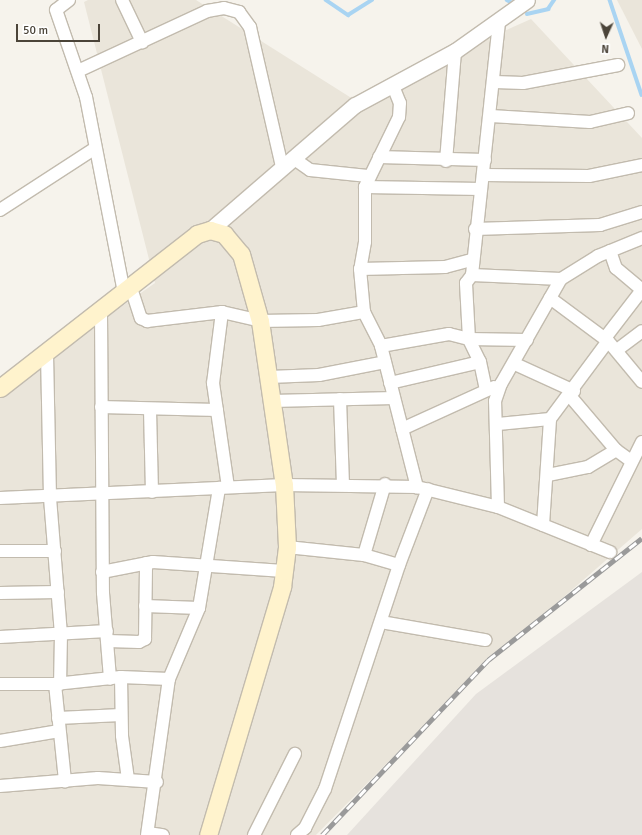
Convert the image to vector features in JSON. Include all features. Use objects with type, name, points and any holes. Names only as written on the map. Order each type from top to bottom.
[{"type":"main road","points":[[0,388],[47,354],[128,291],[197,234],[210,230],[224,234],[240,254],[260,321],[269,377],[284,485],[287,547],[284,571],[208,835]]},
{"type":"street","points":[[69,0],[56,10],[78,71],[94,149],[128,291],[143,320],[222,312],[260,321],[318,320],[364,312]]},
{"type":"street","points":[[122,0],[142,42]]},
{"type":"street","points":[[210,230],[355,105],[393,86],[455,51],[500,23],[527,0]]},
{"type":"street","points":[[78,71],[207,11],[224,8],[245,17],[287,163]]},
{"type":"street","points":[[486,390],[480,362],[469,339],[466,283],[472,275],[475,229],[491,116],[500,23]]},
{"type":"street","points":[[446,161],[455,51]]},
{"type":"street","points":[[495,82],[523,83],[618,65]]},
{"type":"street","points":[[297,835],[305,828],[326,789],[381,622],[422,488],[402,429],[381,346],[364,312],[360,269],[365,242],[366,182],[399,117],[400,104],[393,86]]},
{"type":"street","points":[[491,116],[590,122],[628,113]]},
{"type":"street","points":[[0,210],[94,149]]},
{"type":"street","points":[[379,157],[446,161],[485,160]]},
{"type":"street","points":[[287,163],[310,170],[366,182],[481,189]]},
{"type":"street","points":[[483,175],[589,176],[642,165]]},
{"type":"street","points":[[475,229],[600,225],[642,212]]},
{"type":"street","points":[[498,507],[498,424],[495,401],[501,384],[515,364],[561,279],[610,251],[642,238]]},
{"type":"street","points":[[542,525],[548,475],[550,419],[572,394],[610,343],[642,290],[616,268],[610,251]]},
{"type":"street","points":[[360,269],[446,266],[472,260]]},
{"type":"street","points":[[472,275],[561,279]]},
{"type":"street","points":[[550,298],[610,343],[642,382]]},
{"type":"street","points":[[101,312],[103,495],[102,572],[107,636],[116,678],[128,779]]},
{"type":"street","points":[[163,835],[148,834],[157,782],[169,679],[199,608],[224,487],[213,363],[222,312]]},
{"type":"street","points":[[610,343],[642,330]]},
{"type":"street","points":[[381,346],[450,334],[469,339],[527,340]]},
{"type":"street","points":[[47,354],[50,498],[61,634],[58,684],[58,718],[65,781]]},
{"type":"street","points":[[269,377],[319,375],[385,362]]},
{"type":"street","points":[[390,383],[480,362]]},
{"type":"street","points":[[515,364],[572,394],[616,450],[631,462]]},
{"type":"street","points":[[402,429],[501,384]]},
{"type":"street","points":[[272,401],[394,398]]},
{"type":"street","points":[[340,399],[343,484]]},
{"type":"street","points":[[101,407],[150,410],[217,410]]},
{"type":"street","points":[[150,410],[152,492]]},
{"type":"street","points":[[498,424],[550,419]]},
{"type":"street","points":[[591,545],[642,442]]},
{"type":"street","points":[[548,475],[588,467],[616,450]]},
{"type":"street","points":[[0,498],[50,498],[224,487],[385,484],[422,488],[498,507],[610,552]]},
{"type":"street","points":[[364,555],[385,484]]},
{"type":"street","points":[[287,547],[364,555],[399,565]]},
{"type":"street","points":[[0,551],[55,551]]},
{"type":"street","points":[[102,572],[146,563],[209,564],[284,571]]},
{"type":"street","points":[[0,637],[61,634],[107,636],[142,641],[145,606],[146,563]]},
{"type":"street","points":[[0,593],[58,592]]},
{"type":"street","points":[[145,606],[199,608]]},
{"type":"street","points":[[381,622],[485,640]]},
{"type":"street","points":[[0,684],[58,684],[116,678],[169,679]]},
{"type":"street","points":[[58,718],[121,715]]},
{"type":"street","points":[[0,741],[59,731]]},
{"type":"street","points":[[254,835],[295,754]]},
{"type":"street","points":[[0,786],[65,781],[128,779],[157,782]]},
{"type":"shaded area","points":[[88,0],[196,0],[353,99],[531,19],[642,138],[642,529],[475,674],[316,835],[0,835],[0,392],[155,283],[84,2]]},
{"type":"shaded area","points":[[617,0],[642,0],[642,49]]},
{"type":"shaded area","points":[[642,572],[642,835],[347,835],[476,694]]},
{"type":"waterway","points":[[326,0],[348,15],[372,0]]},
{"type":"waterway","points":[[507,0],[513,3]]},
{"type":"waterway","points":[[527,14],[548,9],[554,0]]},
{"type":"waterway","points":[[610,0],[642,95]]},
{"type":"railway","points":[[322,835],[488,660],[642,538]]}]
